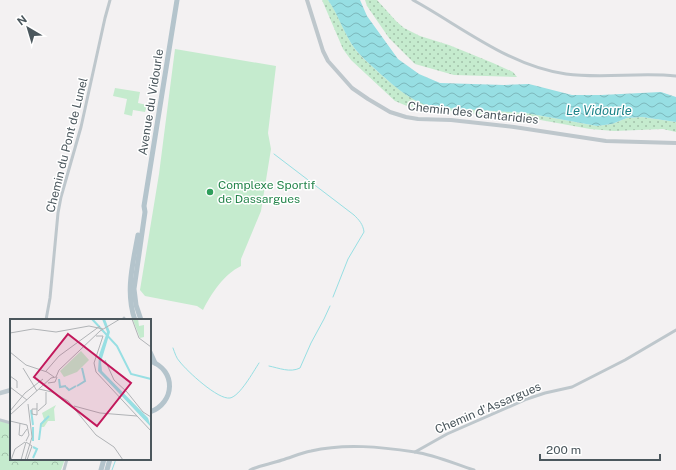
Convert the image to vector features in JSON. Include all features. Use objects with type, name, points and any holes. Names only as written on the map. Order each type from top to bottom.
[{"type":"main road","name":"Avenue du Vidourle","points":[[135,319],[129,288],[144,206],[177,0]]},
{"type":"main road","name":"Avenue du Vidourle","points":[[141,319],[136,305],[134,289],[145,212],[144,206]]},
{"type":"main road","points":[[151,412],[164,403],[170,387],[167,376],[160,367],[153,362]]},
{"type":"main road","points":[[1,392],[10,387]]},
{"type":"main road","points":[[101,470],[104,460]]},
{"type":"main road","points":[[107,470],[110,460]]},
{"type":"street","name":"Chemin du Pont de Lunel","points":[[46,319],[50,298],[58,213],[61,198],[81,127],[110,0]]},
{"type":"street","name":"Chemin des Cantaridies","points":[[307,0],[323,51],[328,62],[352,88],[390,112],[418,119],[451,120],[520,128],[606,141],[676,143]]},
{"type":"street","points":[[413,0],[489,45],[536,67],[551,71],[593,76],[676,76]]},
{"type":"street","name":"Chemin d'Assargues","points":[[415,452],[447,434],[520,402],[545,393],[572,387],[625,360],[676,330]]},
{"type":"street","points":[[0,420],[10,423]]},
{"type":"street","points":[[250,470],[262,465],[277,462],[311,451],[352,446],[381,447],[415,452],[474,470]]},
{"type":"street","points":[[64,470],[67,460]]},
{"type":"green space","points":[[322,0],[328,0],[351,43],[360,55],[395,87],[415,100],[430,106],[526,113],[597,126],[612,124],[627,118],[642,117],[676,122],[676,132],[663,129],[614,131],[590,129],[535,119],[434,110],[407,106],[395,101],[351,60],[343,49]]},
{"type":"green space","points":[[365,0],[377,0],[404,28],[420,36],[449,45],[493,63],[513,72],[517,77],[454,75],[415,64],[389,38],[367,6]]},
{"type":"green space","name":"Complexe Sportif de Dassargues","points":[[175,49],[276,66],[268,133],[271,149],[261,211],[241,259],[241,266],[224,279],[214,291],[203,310],[197,306],[145,296],[140,290],[159,174]]},
{"type":"green space","points":[[115,88],[140,92],[138,103],[147,105],[145,112],[133,110],[132,116],[124,114],[127,99],[113,96]]},
{"type":"green space","points":[[0,421],[10,424],[10,460],[65,460],[61,470],[0,470]]},
{"type":"water","name":"Le Vidourle","points":[[328,0],[360,0],[367,16],[398,59],[419,74],[440,83],[504,85],[529,84],[572,95],[661,92],[676,97],[676,122],[642,117],[627,118],[612,124],[597,126],[526,113],[431,107],[414,100],[401,91],[362,57],[351,43]]},
{"type":"waterway","points":[[274,154],[354,215],[363,227],[364,232],[348,259],[333,297]]},
{"type":"waterway","points":[[269,366],[288,370],[300,368],[330,306]]},
{"type":"waterway","points":[[173,348],[178,359],[189,372],[211,390],[230,398],[238,393],[259,363]]},
{"type":"waterway","points":[[112,470],[116,460]]},
{"type":"place","name":"Complexe Sportif de Dassargues","points":[[210,192]]}]
